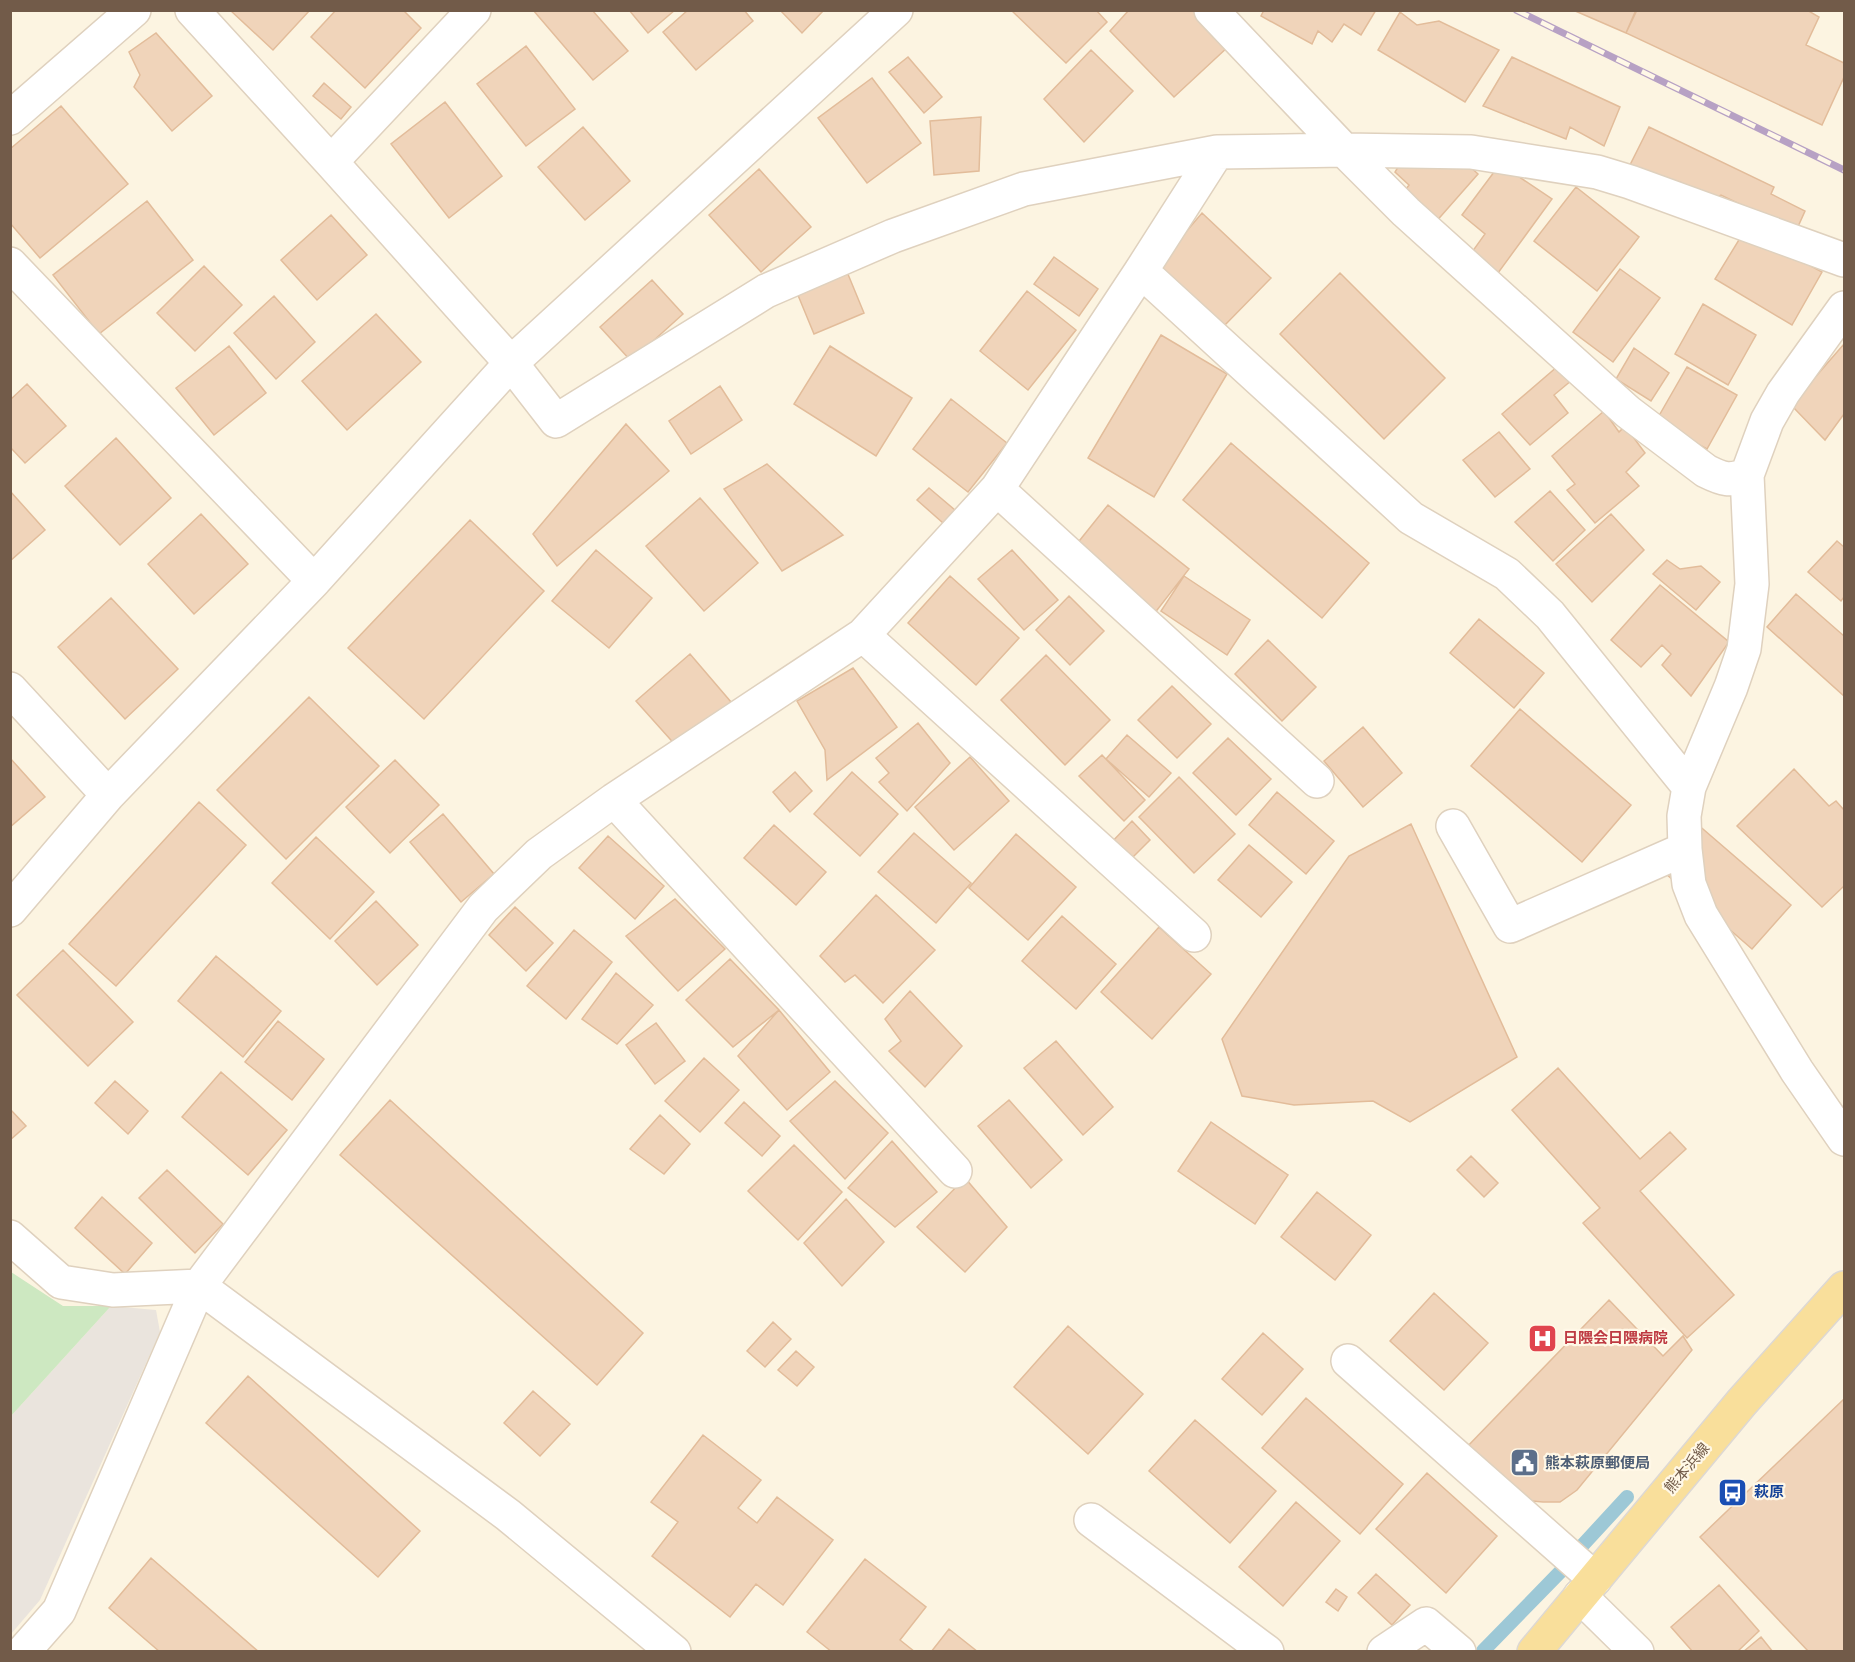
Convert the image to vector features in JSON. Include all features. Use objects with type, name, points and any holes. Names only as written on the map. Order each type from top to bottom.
[{"type":"main road","name":"熊本浜線","points":[[1534,1652],[1742,1402],[1845,1288]]},
{"type":"street","points":[[10,118],[134,10]]},
{"type":"street","points":[[192,10],[511,363],[556,421],[766,291],[893,236],[1024,189],[1217,152],[1344,150],[1471,152],[1597,172],[1845,260]]},
{"type":"street","points":[[331,162],[474,10]]},
{"type":"street","points":[[10,910],[108,795],[314,581],[511,363],[896,10]]},
{"type":"street","points":[[1211,10],[1406,212],[1628,412],[1706,471],[1719,478],[1727,480],[1748,475]]},
{"type":"street","points":[[23,1652],[58,1611],[199,1287],[483,908],[539,854],[614,800],[863,635],[997,489],[1217,152]]},
{"type":"street","points":[[10,264],[314,581]]},
{"type":"street","points":[[1141,271],[1411,518],[1507,574],[1550,615],[1689,787]]},
{"type":"street","points":[[1845,308],[1783,393],[1767,421],[1748,475],[1752,584],[1744,650],[1689,787],[1684,816],[1689,884],[1701,915],[1797,1071],[1845,1139]]},
{"type":"street","points":[[997,489],[1317,781]]},
{"type":"street","points":[[863,635],[1194,935]]},
{"type":"street","points":[[10,689],[108,795]]},
{"type":"street","points":[[614,800],[955,1171]]},
{"type":"street","points":[[1453,826],[1510,926],[1685,849]]},
{"type":"street","points":[[10,1238],[61,1282],[113,1290],[199,1287],[508,1515],[674,1652]]},
{"type":"street","points":[[1348,1361],[1587,1587],[1637,1652]]},
{"type":"street","points":[[1091,1520],[1268,1652]]},
{"type":"street","points":[[1384,1652],[1426,1624],[1459,1652]]},
{"type":"shaded area","points":[[111,1306],[156,1310],[160,1332],[40,1600],[11,1634],[11,1416]]},
{"type":"green space","points":[[11,1272],[63,1306],[111,1306],[11,1416]]},
{"type":"building","points":[[230,10],[310,10],[273,50]]},
{"type":"building","points":[[336,10],[403,10],[421,28],[365,88],[311,37]]},
{"type":"building","points":[[533,10],[592,10],[628,51],[593,80]]},
{"type":"building","points":[[629,10],[675,10],[648,33]]},
{"type":"building","points":[[688,10],[744,10],[753,21],[696,70],[663,32]]},
{"type":"building","points":[[780,10],[824,10],[802,33]]},
{"type":"building","points":[[1011,10],[1096,10],[1107,22],[1066,63]]},
{"type":"building","points":[[1129,10],[1194,10],[1230,45],[1174,97],[1110,31]]},
{"type":"building","points":[[1264,10],[1376,10],[1361,35],[1344,24],[1332,42],[1318,31],[1312,44],[1261,16]]},
{"type":"building","points":[[1573,10],[1637,10],[1626,33]]},
{"type":"building","points":[[1636,10],[1807,10],[1819,17],[1806,45],[1844,63],[1844,77],[1822,125],[1626,33]]},
{"type":"building","points":[[1400,12],[1417,25],[1439,21],[1499,50],[1465,102],[1378,50]]},
{"type":"building","points":[[156,33],[212,96],[172,131],[134,87],[140,75],[129,52]]},
{"type":"building","points":[[526,46],[575,109],[526,146],[477,84]]},
{"type":"building","points":[[1091,50],[1133,91],[1084,142],[1044,99]]},
{"type":"building","points":[[908,57],[942,97],[924,113],[889,72]]},
{"type":"building","points":[[1512,57],[1620,107],[1604,146],[1570,127],[1566,139],[1483,106]]},
{"type":"building","points":[[872,78],[921,143],[867,183],[818,118]]},
{"type":"building","points":[[324,83],[351,107],[341,119],[313,96]]},
{"type":"building","points":[[445,102],[502,176],[449,218],[391,144]]},
{"type":"building","points":[[61,106],[128,184],[40,258],[10,223],[10,149]]},
{"type":"building","points":[[981,117],[979,171],[934,175],[930,121]]},
{"type":"building","points":[[583,127],[630,181],[585,220],[538,167]]},
{"type":"building","points":[[1649,127],[1774,187],[1771,194],[1805,211],[1796,231],[1721,195],[1714,199],[1680,182],[1674,186],[1630,165]]},
{"type":"building","points":[[1401,162],[1466,163],[1478,174],[1434,224],[1399,199],[1409,185],[1395,172]]},
{"type":"building","points":[[1500,164],[1552,199],[1498,273],[1472,252],[1485,234],[1462,215]]},
{"type":"building","points":[[759,169],[811,227],[761,272],[709,215]]},
{"type":"building","points":[[1576,187],[1639,237],[1597,291],[1534,241]]},
{"type":"building","points":[[147,201],[193,260],[99,334],[53,275]]},
{"type":"building","points":[[1202,213],[1271,278],[1224,326],[1156,267]]},
{"type":"building","points":[[331,215],[367,255],[317,300],[281,260]]},
{"type":"building","points":[[1745,230],[1822,272],[1792,325],[1715,279]]},
{"type":"building","points":[[1054,257],[1098,289],[1079,316],[1034,284]]},
{"type":"building","points":[[204,266],[242,305],[195,351],[157,313]]},
{"type":"building","points":[[845,267],[864,313],[814,334],[795,288]]},
{"type":"building","points":[[1620,269],[1660,298],[1613,362],[1573,332]]},
{"type":"building","points":[[1340,273],[1445,378],[1384,439],[1280,334]]},
{"type":"building","points":[[652,280],[683,314],[631,361],[600,327]]},
{"type":"building","points":[[1027,291],[1076,330],[1028,390],[980,351]]},
{"type":"building","points":[[274,296],[315,342],[276,379],[234,333]]},
{"type":"building","points":[[1703,304],[1756,335],[1728,385],[1675,354]]},
{"type":"building","points":[[376,314],[421,362],[347,430],[302,381]]},
{"type":"building","points":[[1161,335],[1227,374],[1154,497],[1088,458]]},
{"type":"building","points":[[1844,344],[1844,414],[1825,440],[1791,405]]},
{"type":"building","points":[[229,346],[266,393],[214,435],[176,388]]},
{"type":"building","points":[[830,346],[912,398],[876,456],[794,404]]},
{"type":"building","points":[[1634,348],[1669,373],[1651,401],[1616,379]]},
{"type":"building","points":[[1558,366],[1572,380],[1554,395],[1568,413],[1530,445],[1502,414]]},
{"type":"building","points":[[1687,367],[1737,395],[1707,449],[1656,421]]},
{"type":"building","points":[[27,384],[66,426],[25,463],[10,447],[10,400]]},
{"type":"building","points":[[720,386],[742,420],[691,454],[669,421]]},
{"type":"building","points":[[951,399],[1007,443],[968,492],[913,449]]},
{"type":"building","points":[[1604,411],[1619,432],[1625,426],[1645,453],[1626,472],[1639,486],[1595,523],[1567,490],[1575,484],[1552,456]]},
{"type":"building","points":[[626,424],[669,471],[557,566],[533,534]]},
{"type":"building","points":[[1499,432],[1530,469],[1495,497],[1463,460]]},
{"type":"building","points":[[116,438],[171,498],[120,545],[65,486]]},
{"type":"building","points":[[1231,443],[1369,563],[1322,618],[1183,500]]},
{"type":"building","points":[[767,464],[843,535],[782,571],[724,489]]},
{"type":"building","points":[[929,488],[955,510],[943,523],[917,500]]},
{"type":"building","points":[[10,491],[45,530],[10,561]]},
{"type":"building","points":[[1550,491],[1585,530],[1553,561],[1515,522]]},
{"type":"building","points":[[700,498],[758,563],[704,611],[646,546]]},
{"type":"building","points":[[1108,505],[1189,569],[1154,614],[1072,550]]},
{"type":"building","points":[[201,514],[248,564],[194,614],[148,564]]},
{"type":"building","points":[[1611,514],[1644,550],[1592,602],[1556,564]]},
{"type":"building","points":[[470,520],[544,591],[424,719],[348,648]]},
{"type":"building","points":[[1837,541],[1844,547],[1844,597],[1841,601],[1808,572]]},
{"type":"building","points":[[596,550],[652,598],[609,648],[552,601]]},
{"type":"building","points":[[1012,550],[1058,600],[1024,630],[978,579]]},
{"type":"building","points":[[1667,560],[1680,569],[1701,566],[1720,582],[1696,610],[1653,574]]},
{"type":"building","points":[[950,576],[1019,638],[976,685],[908,623]]},
{"type":"building","points":[[1184,576],[1250,620],[1227,655],[1161,611]]},
{"type":"building","points":[[1660,585],[1729,642],[1691,696],[1662,665],[1671,654],[1662,645],[1641,667],[1611,640]]},
{"type":"building","points":[[1796,594],[1844,636],[1844,696],[1767,627]]},
{"type":"building","points":[[1069,596],[1104,631],[1070,665],[1036,630]]},
{"type":"building","points":[[111,598],[178,669],[125,719],[58,647]]},
{"type":"building","points":[[1479,619],[1544,673],[1514,708],[1450,653]]},
{"type":"building","points":[[1268,640],[1316,687],[1282,721],[1235,674]]},
{"type":"building","points":[[690,654],[731,702],[678,748],[636,701]]},
{"type":"building","points":[[1046,655],[1110,720],[1065,765],[1001,700]]},
{"type":"building","points":[[853,668],[897,727],[827,780],[825,750],[797,701]]},
{"type":"building","points":[[1172,686],[1211,724],[1177,758],[1138,720]]},
{"type":"building","points":[[309,697],[379,766],[286,859],[217,790]]},
{"type":"building","points":[[1520,709],[1631,805],[1582,862],[1471,766]]},
{"type":"building","points":[[918,723],[950,763],[907,811],[879,782],[889,773],[876,758]]},
{"type":"building","points":[[1363,727],[1402,773],[1363,807],[1324,761]]},
{"type":"building","points":[[1127,735],[1171,773],[1149,797],[1106,759]]},
{"type":"building","points":[[1228,738],[1271,779],[1236,815],[1193,773]]},
{"type":"building","points":[[1102,755],[1145,800],[1124,821],[1079,776]]},
{"type":"building","points":[[970,757],[1009,801],[954,850],[915,807]]},
{"type":"building","points":[[10,758],[45,797],[10,827]]},
{"type":"building","points":[[395,760],[439,805],[390,853],[346,807]]},
{"type":"building","points":[[1794,769],[1829,806],[1836,801],[1844,810],[1844,886],[1822,907],[1737,826]]},
{"type":"building","points":[[795,772],[812,791],[790,812],[773,792]]},
{"type":"building","points":[[852,772],[898,814],[860,856],[814,814]]},
{"type":"building","points":[[1179,777],[1235,834],[1194,873],[1139,817]]},
{"type":"building","points":[[1277,792],[1334,841],[1306,874],[1249,825]]},
{"type":"building","points":[[199,802],[246,845],[116,986],[69,944]]},
{"type":"building","points":[[443,814],[494,874],[461,902],[410,842]]},
{"type":"building","points":[[1132,821],[1150,840],[1126,864],[1108,846]]},
{"type":"building","points":[[1696,823],[1791,905],[1752,949],[1658,867]]},
{"type":"building","points":[[1411,824],[1517,1057],[1410,1122],[1373,1101],[1294,1105],[1242,1096],[1222,1039],[1349,856]]},
{"type":"building","points":[[774,825],[826,872],[796,905],[744,858]]},
{"type":"building","points":[[914,833],[971,883],[936,923],[878,872]]},
{"type":"building","points":[[1016,834],[1076,887],[1028,940],[969,888]]},
{"type":"building","points":[[608,836],[664,886],[635,919],[579,868]]},
{"type":"building","points":[[316,837],[374,892],[330,939],[272,883]]},
{"type":"building","points":[[1249,845],[1292,882],[1261,917],[1218,880]]},
{"type":"building","points":[[876,895],[935,950],[883,1003],[855,975],[845,982],[820,956]]},
{"type":"building","points":[[675,899],[725,949],[678,991],[626,936]]},
{"type":"building","points":[[376,901],[418,945],[377,985],[335,941]]},
{"type":"building","points":[[515,907],[553,943],[526,971],[489,935]]},
{"type":"building","points":[[1062,916],[1116,964],[1076,1009],[1022,961]]},
{"type":"building","points":[[1159,927],[1211,974],[1152,1039],[1101,992]]},
{"type":"building","points":[[574,930],[612,962],[566,1019],[527,986]]},
{"type":"building","points":[[63,950],[133,1022],[88,1066],[17,995]]},
{"type":"building","points":[[216,956],[281,1011],[243,1057],[178,1001]]},
{"type":"building","points":[[730,959],[779,1010],[733,1047],[686,1000]]},
{"type":"building","points":[[616,973],[653,1005],[617,1044],[582,1019]]},
{"type":"building","points":[[910,991],[962,1046],[925,1087],[889,1051],[901,1041],[885,1019]]},
{"type":"building","points":[[779,1010],[830,1072],[787,1110],[738,1056]]},
{"type":"building","points":[[278,1021],[324,1059],[292,1100],[245,1062]]},
{"type":"building","points":[[656,1023],[685,1061],[655,1084],[626,1045]]},
{"type":"building","points":[[1056,1041],[1113,1107],[1083,1135],[1024,1068]]},
{"type":"building","points":[[704,1058],[739,1090],[700,1132],[665,1101]]},
{"type":"building","points":[[1558,1068],[1640,1159],[1670,1132],[1686,1149],[1640,1191],[1734,1295],[1687,1338],[1583,1223],[1600,1208],[1512,1110]]},
{"type":"building","points":[[221,1072],[287,1130],[248,1175],[182,1117]]},
{"type":"building","points":[[115,1081],[148,1111],[128,1134],[95,1103]]},
{"type":"building","points":[[835,1081],[888,1133],[845,1179],[790,1121]]},
{"type":"building","points":[[390,1100],[643,1333],[597,1385],[340,1155]]},
{"type":"building","points":[[1009,1100],[1062,1160],[1031,1188],[978,1126]]},
{"type":"building","points":[[744,1102],[780,1136],[762,1156],[725,1123]]},
{"type":"building","points":[[10,1109],[26,1126],[10,1140]]},
{"type":"building","points":[[660,1115],[690,1144],[664,1174],[630,1149]]},
{"type":"building","points":[[1211,1122],[1288,1175],[1255,1224],[1178,1171]]},
{"type":"building","points":[[892,1141],[937,1192],[895,1227],[848,1188]]},
{"type":"building","points":[[794,1145],[842,1192],[798,1240],[748,1191]]},
{"type":"building","points":[[1471,1156],[1498,1183],[1484,1197],[1457,1170]]},
{"type":"building","points":[[167,1170],[223,1224],[195,1253],[139,1198]]},
{"type":"building","points":[[965,1178],[1007,1227],[965,1272],[917,1227]]},
{"type":"building","points":[[1317,1192],[1371,1235],[1335,1280],[1281,1237]]},
{"type":"building","points":[[102,1197],[152,1243],[125,1274],[75,1228]]},
{"type":"building","points":[[846,1199],[884,1242],[842,1286],[804,1243]]},
{"type":"building","points":[[1434,1293],[1488,1343],[1444,1390],[1390,1341]]},
{"type":"building","points":[[1609,1300],[1663,1356],[1683,1336],[1692,1350],[1577,1490],[1560,1502],[1522,1500],[1465,1449]]},
{"type":"building","points":[[773,1322],[791,1339],[765,1367],[747,1351]]},
{"type":"building","points":[[1068,1326],[1143,1394],[1088,1454],[1014,1387]]},
{"type":"building","points":[[1263,1333],[1303,1369],[1262,1415],[1222,1379]]},
{"type":"building","points":[[796,1351],[814,1367],[797,1386],[778,1370]]},
{"type":"building","points":[[248,1376],[420,1531],[378,1577],[206,1423]]},
{"type":"building","points":[[533,1391],[570,1424],[540,1456],[504,1423]]},
{"type":"building","points":[[1306,1398],[1403,1484],[1360,1534],[1262,1448]]},
{"type":"building","points":[[1844,1399],[1844,1652],[1809,1652],[1700,1537]]},
{"type":"building","points":[[1195,1420],[1276,1491],[1230,1543],[1149,1471]]},
{"type":"building","points":[[703,1435],[761,1480],[738,1508],[757,1523],[777,1497],[833,1540],[783,1605],[756,1584],[730,1617],[652,1556],[678,1522],[651,1502]]},
{"type":"building","points":[[1427,1473],[1497,1536],[1446,1593],[1376,1529]]},
{"type":"building","points":[[1296,1502],[1340,1541],[1283,1606],[1239,1567]]},
{"type":"building","points":[[151,1558],[259,1652],[160,1652],[109,1608]]},
{"type":"building","points":[[865,1559],[926,1607],[900,1640],[915,1652],[832,1652],[807,1632]]},
{"type":"building","points":[[1376,1574],[1410,1605],[1392,1625],[1358,1593]]},
{"type":"building","points":[[1719,1585],[1759,1631],[1737,1652],[1693,1652],[1671,1627]]},
{"type":"building","points":[[1336,1589],[1347,1597],[1338,1611],[1326,1602]]},
{"type":"building","points":[[949,1629],[978,1652],[931,1652]]},
{"type":"building","points":[[1761,1637],[1773,1652],[1743,1652]]},
{"type":"waterway","points":[[1580,1548],[1627,1497]]},
{"type":"waterway","points":[[1483,1651],[1563,1569]]},
{"type":"railway","points":[[1516,10],[1844,170]]},
{"type":"place","name":"日隈会日隈病院","points":[[1542,1338]]},
{"type":"place","name":"熊本萩原郵便局","points":[[1524,1463]]},
{"type":"place","name":"萩原","points":[[1733,1492]]}]
